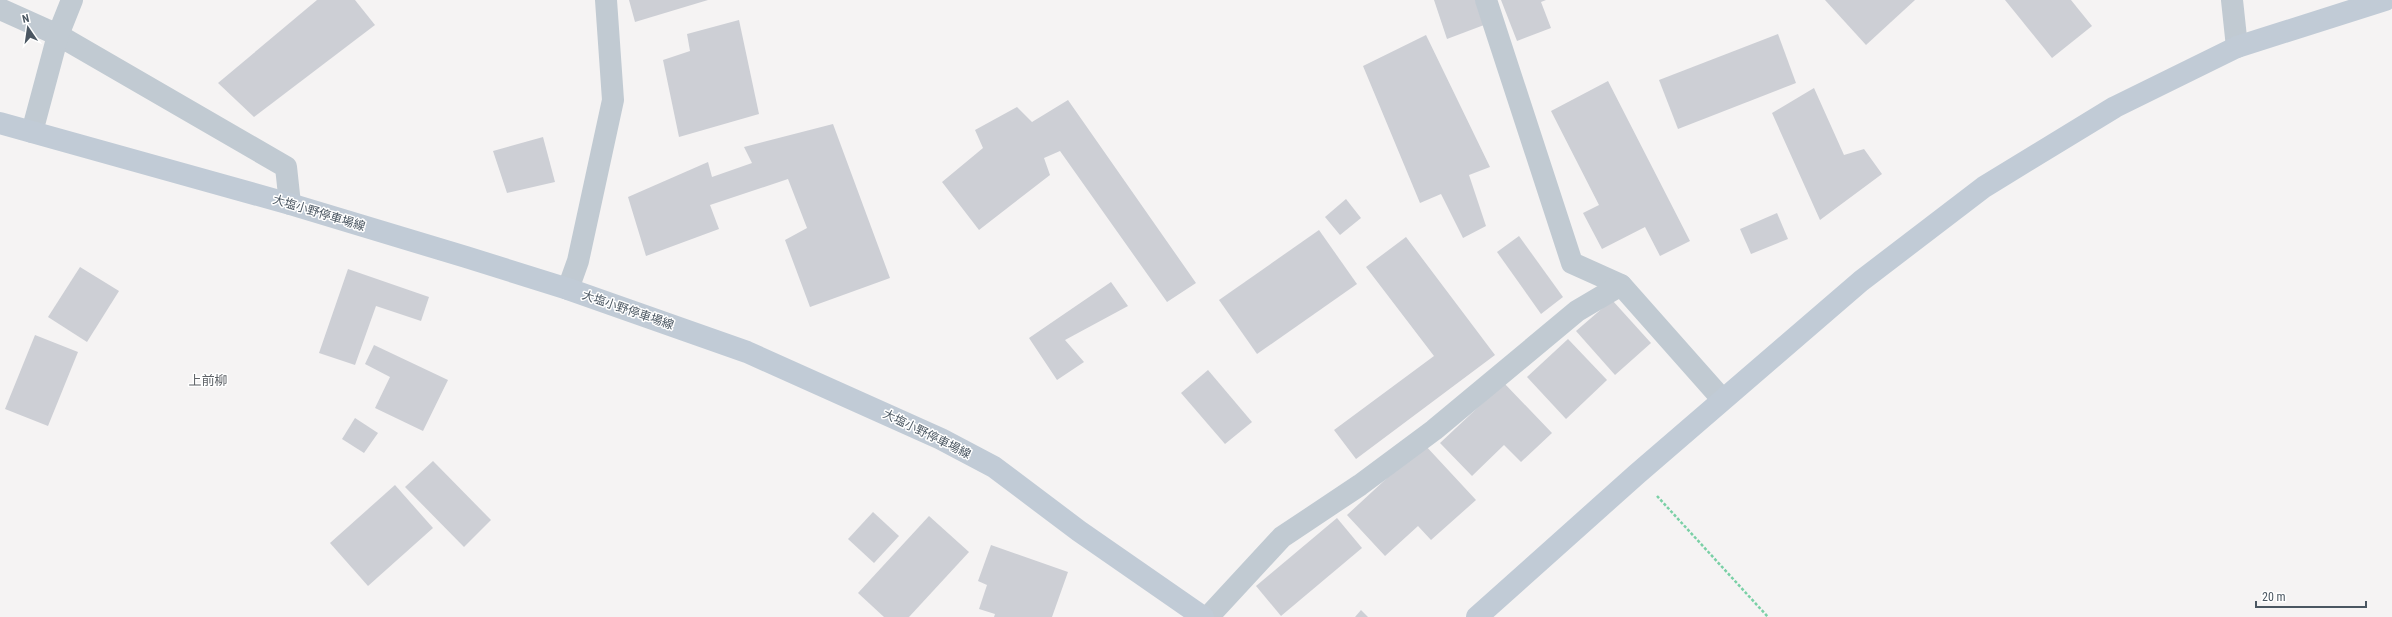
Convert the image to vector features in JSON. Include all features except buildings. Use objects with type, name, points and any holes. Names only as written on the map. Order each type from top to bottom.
[{"type":"main road","points":[[1477,617],[1722,399],[1861,281],[1984,188],[2115,107],[2237,47],[2385,0]]},
{"type":"main road","name":"大塩小野停車場線","points":[[0,123],[290,204],[568,289],[747,352],[941,439],[994,468],[1079,531],[1203,617]]},
{"type":"street","points":[[32,132],[58,35],[72,0]]},
{"type":"street","points":[[568,289],[578,261],[613,100],[606,0]]},
{"type":"street","points":[[1486,0],[1572,262],[1620,285],[1722,399]]},
{"type":"street","points":[[2232,0],[2237,47]]},
{"type":"street","points":[[0,8],[58,35],[286,167],[290,204]]},
{"type":"street","points":[[1208,617],[1282,537],[1360,486],[1434,430],[1577,311],[1620,285]]},
{"type":"path","points":[[1637,474],[1768,617]]},
{"type":"district","name":"上前柳","points":[[208,380]]}]
